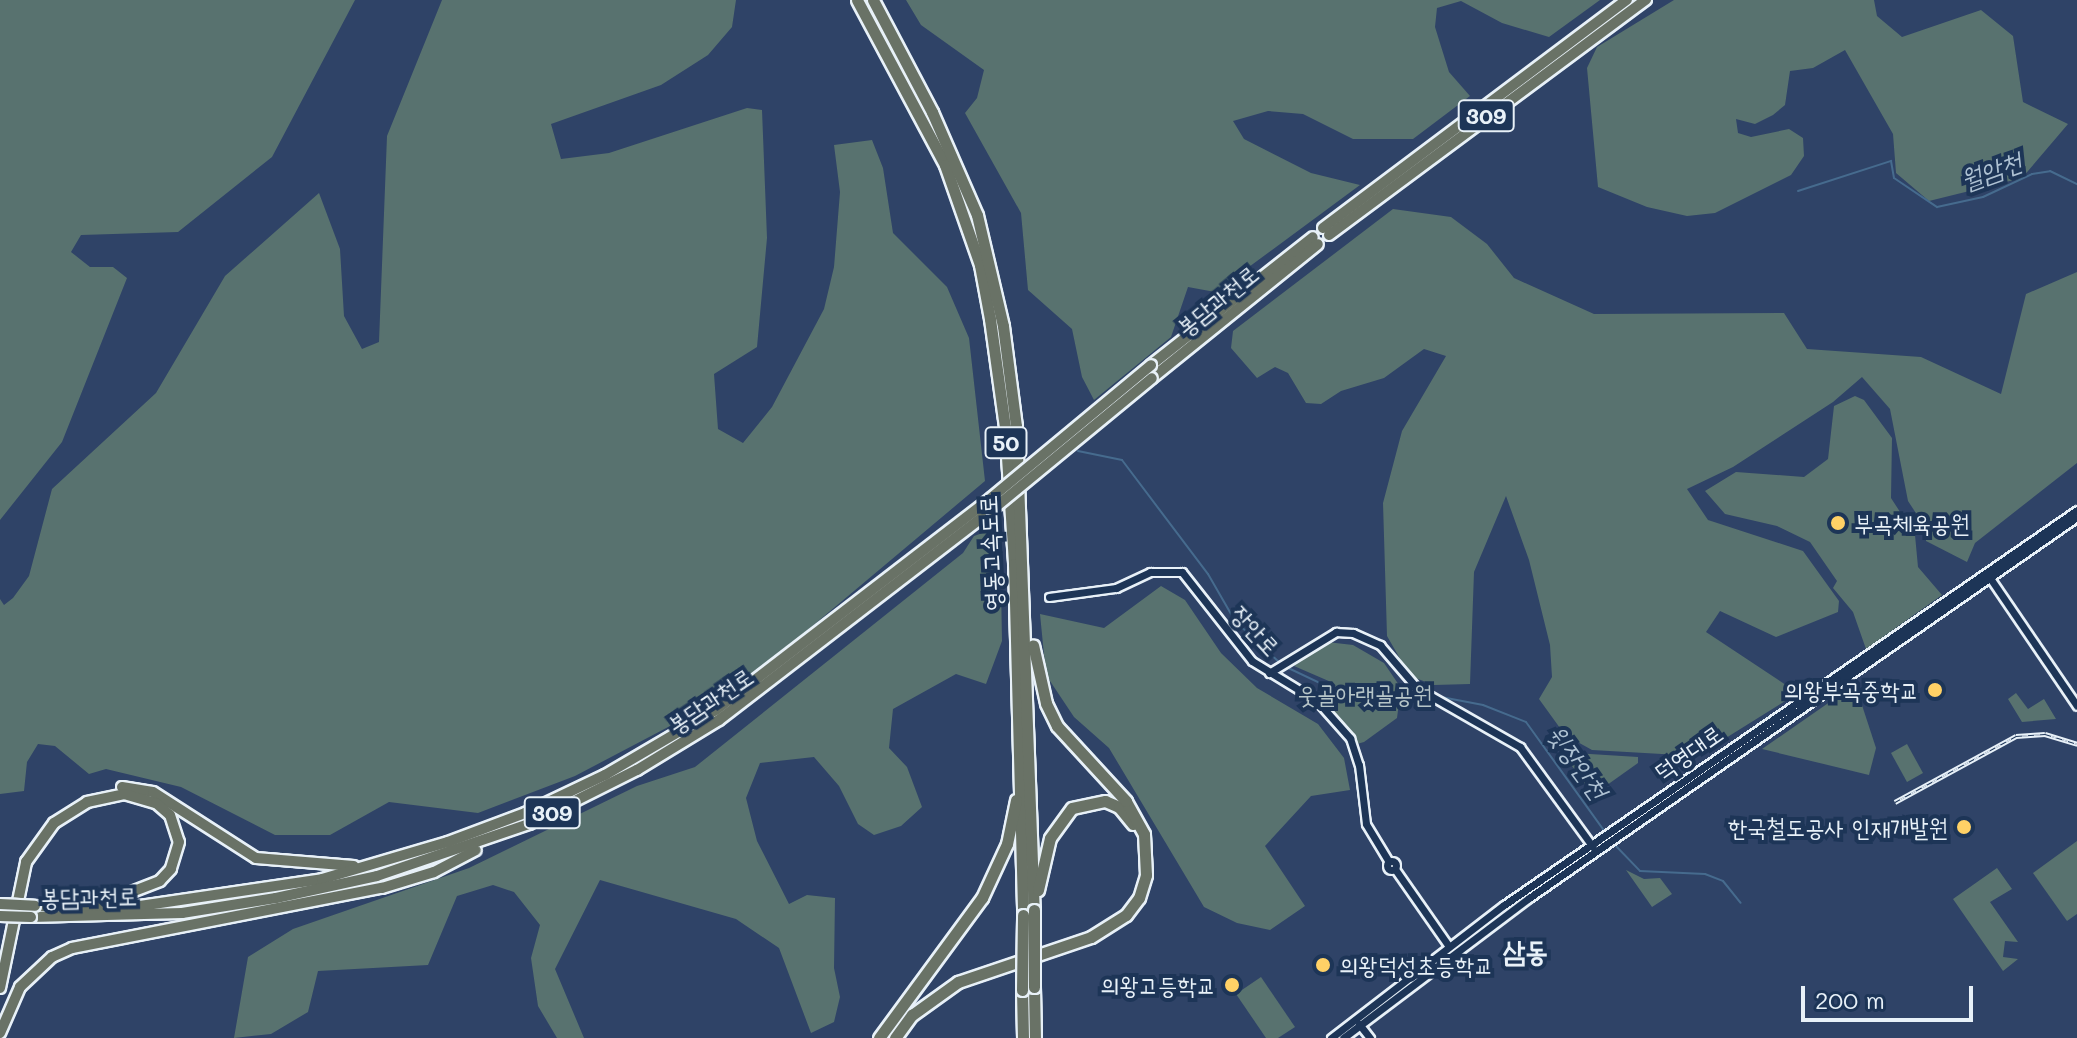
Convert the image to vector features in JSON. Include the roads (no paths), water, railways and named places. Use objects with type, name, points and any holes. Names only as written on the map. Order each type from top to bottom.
[{"type":"highway","name":"영동고속도로","points":[[857,0],[939,153],[980,265],[1005,427],[1029,912]]},
{"type":"highway","name":"영동고속도로","points":[[873,0],[932,112],[977,215],[990,265],[1016,426],[1023,572],[1029,912],[1028,988],[1023,1038]]},
{"type":"highway","name":"309","points":[[1627,0],[1326,232],[1646,0]]},
{"type":"highway","name":"봉담과천로","points":[[0,904],[133,907],[322,879],[376,865],[525,813],[663,742],[775,667],[991,498],[1151,365],[1316,240],[992,510],[719,720],[624,777],[529,824],[377,876],[276,898],[182,913],[0,916]]},
{"type":"highway","points":[[892,1038],[912,1015],[958,982],[1107,929],[1139,898],[1146,875],[1144,834],[1136,815],[1070,745],[1046,703],[1023,572]]},
{"type":"highway","points":[[879,1038],[967,922],[992,879],[1013,817],[1021,759]]},
{"type":"highway","points":[[0,953],[18,872],[41,827],[57,811],[99,791],[121,787],[153,792],[256,858],[324,867],[376,865]]},
{"type":"highway","points":[[0,988],[26,862],[54,823],[87,802],[124,794],[156,803],[170,815],[179,842],[171,869],[160,881],[111,900],[35,906]]},
{"type":"highway","points":[[892,1038],[907,1013],[955,977],[1077,936],[1122,912],[1137,886],[1142,857],[1139,837],[1119,807],[1088,803],[1058,820],[1029,912]]},
{"type":"highway","points":[[0,1033],[20,987],[52,957],[72,948],[382,888],[434,872],[529,824]]},
{"type":"highway","name":"영동고속도로","points":[[1028,988],[1035,1038]]},
{"type":"street","name":"덕영대로","points":[[1989,577],[2077,510]]},
{"type":"street","name":"덕영대로","points":[[1343,1038],[1357,1022],[1448,945],[1613,836],[2077,517]]},
{"type":"street","name":"장안로","points":[[1049,597],[1116,588],[1150,572],[1182,572],[1239,648],[1317,701],[1350,738],[1359,765],[1366,824],[1448,945]]},
{"type":"street","points":[[1989,577],[2077,706]]},
{"type":"street","points":[[1271,671],[1324,636],[1353,633],[1380,645],[1417,688],[1506,734],[1520,747],[1597,846]]},
{"type":"street","name":"덕영대로","points":[[1331,1038],[1597,846]]},
{"type":"street","points":[[1357,1022],[1370,1038]]},
{"type":"waterway","name":"월암천","points":[[1798,191],[1891,161],[1894,178],[1937,207],[1983,197],[2032,174],[2050,171],[2077,184]]},
{"type":"waterway","name":"윗장안천","points":[[1078,451],[1122,460],[1208,574],[1235,621],[1279,662]]},
{"type":"waterway","name":"윗장안천","points":[[1284,666],[1345,695],[1397,702],[1426,697]]},
{"type":"waterway","name":"윗장안천","points":[[1436,696],[1483,705],[1526,722],[1605,832]]},
{"type":"waterway","name":"윗장안천","points":[[1614,844],[1640,871],[1705,874],[1723,881],[1741,903]]},
{"type":"railway","points":[[1895,802],[2016,736],[2045,734],[2077,744]]},
{"type":"place","name":"부곡체육공원","points":[[1838,523]]},
{"type":"place","name":"의왕부곡중학교","points":[[1935,690]]},
{"type":"place","name":"한국철도공사 인재개발원","points":[[1964,827]]},
{"type":"place","name":"의왕덕성초등학교","points":[[1323,965]]},
{"type":"place","name":"의왕고등학교","points":[[1232,985]]},
{"type":"district","name":"삼동","points":[[1525,950]]},
{"type":"park label","name":"웃골아랫골공원","points":[[1365,694]]}]
